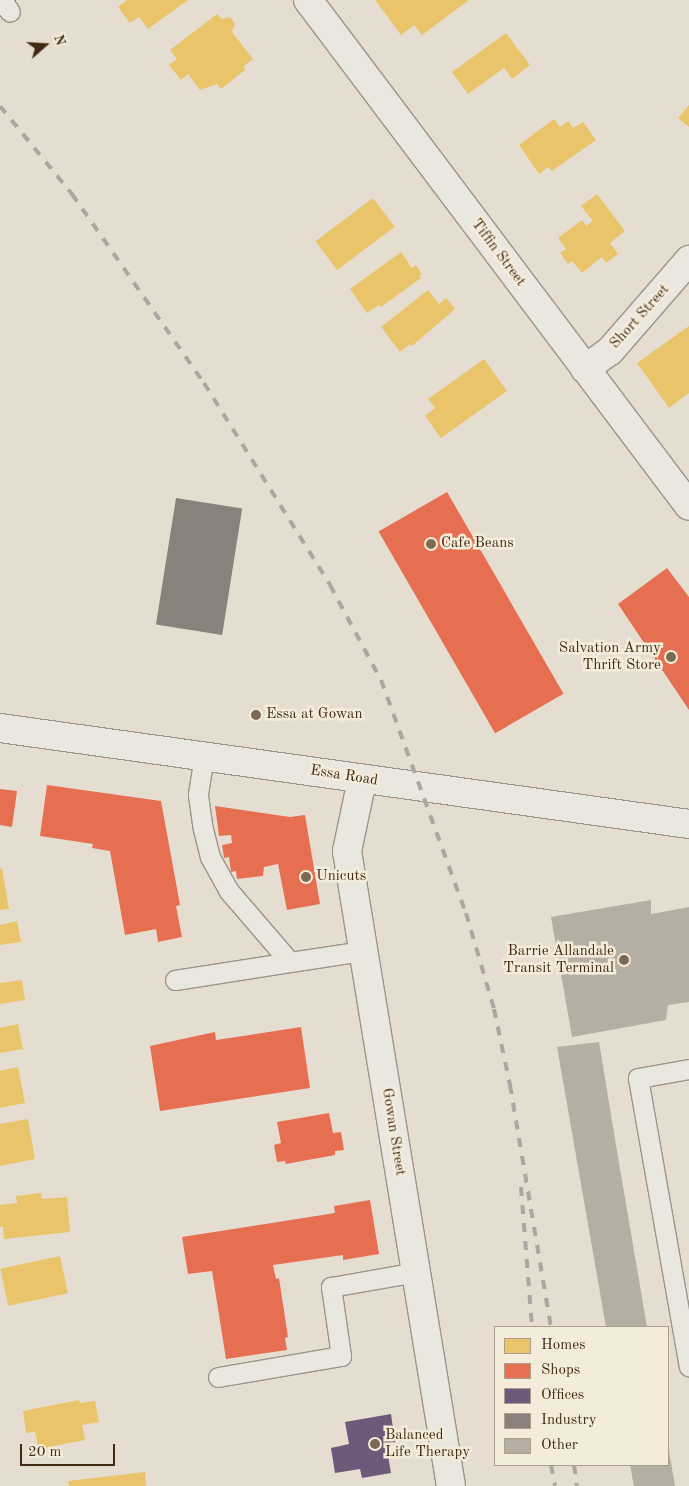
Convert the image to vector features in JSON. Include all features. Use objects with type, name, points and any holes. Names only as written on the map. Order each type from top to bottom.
[{"type":"street","name":"Tiffin Street","points":[[308,0],[689,506]]},
{"type":"street","name":"Short Street","points":[[585,369],[610,351],[689,260]]},
{"type":"street","name":"Essa Road","points":[[0,728],[362,780],[689,824]]},
{"type":"street","name":"Gowan Street","points":[[362,780],[347,851],[451,1486]]},
{"type":"lane","points":[[204,756],[198,796],[210,857],[228,890],[290,962]]},
{"type":"lane","points":[[175,980],[363,951]]},
{"type":"lane","points":[[689,1069],[638,1078],[689,1367]]},
{"type":"lane","points":[[218,1377],[341,1356],[331,1287],[416,1272]]},
{"type":"building: Homes","points":[[127,0],[188,0],[148,29],[139,17],[130,23],[118,7]]},
{"type":"building: Homes","points":[[375,0],[469,0],[422,35],[414,25],[401,35]]},
{"type":"building: Homes","points":[[217,14],[222,19],[230,17],[235,24],[232,32],[253,59],[243,67],[245,70],[221,89],[217,84],[200,90],[188,74],[181,80],[169,65],[177,59],[170,50]]},
{"type":"building: Homes","points":[[506,33],[530,65],[512,79],[504,68],[468,94],[452,72]]},
{"type":"building: Homes","points":[[689,105],[689,127],[678,118]]},
{"type":"building: Homes","points":[[554,119],[560,127],[568,121],[573,128],[583,122],[596,140],[552,171],[548,167],[539,174],[519,145]]},
{"type":"building: Homes","points":[[597,194],[625,231],[610,243],[618,254],[606,263],[602,257],[582,273],[572,261],[568,264],[560,253],[566,249],[558,238],[582,220],[586,226],[593,221],[581,206]]},
{"type":"building: Homes","points":[[373,198],[395,227],[337,270],[315,241]]},
{"type":"building: Homes","points":[[401,252],[412,268],[416,265],[422,274],[419,276],[421,278],[381,307],[379,305],[367,313],[350,289]]},
{"type":"building: Homes","points":[[428,290],[439,304],[446,298],[455,309],[412,346],[410,344],[400,352],[381,327]]},
{"type":"building: Homes","points":[[689,326],[689,393],[669,408],[637,363]]},
{"type":"building: Homes","points":[[484,359],[507,391],[441,438],[425,416],[435,408],[428,399]]},
{"type":"building: Homes","points":[[2,868],[9,909],[0,910],[0,869]]},
{"type":"building: Homes","points":[[17,921],[21,942],[0,945],[0,925]]},
{"type":"building: Homes","points":[[22,980],[25,1000],[0,1004],[0,983]]},
{"type":"building: Homes","points":[[18,1024],[23,1049],[0,1053],[0,1028]]},
{"type":"building: Homes","points":[[18,1067],[25,1103],[0,1108],[0,1071]]},
{"type":"building: Homes","points":[[28,1119],[35,1159],[0,1166],[0,1124]]},
{"type":"building: Homes","points":[[41,1193],[42,1199],[67,1197],[70,1232],[4,1239],[3,1227],[0,1227],[0,1205],[17,1203],[16,1196]]},
{"type":"building: Homes","points":[[60,1256],[68,1293],[8,1306],[0,1269]]},
{"type":"building: Homes","points":[[79,1400],[80,1403],[95,1401],[99,1422],[82,1425],[85,1440],[39,1449],[35,1432],[26,1433],[23,1411]]},
{"type":"building: Homes","points":[[145,1472],[146,1486],[69,1486],[68,1481]]},
{"type":"building: Shops","points":[[447,492],[564,694],[495,733],[379,532]]},
{"type":"building: Shops","name":"Salvation Army Thrift Store","points":[[667,568],[689,597],[689,710],[618,604]]},
{"type":"building: Shops","points":[[47,785],[161,801],[180,905],[176,906],[182,937],[158,942],[156,929],[125,935],[110,851],[92,848],[93,844],[40,836]]},
{"type":"building: Shops","points":[[0,789],[17,791],[12,827],[0,825]]},
{"type":"building: Shops","points":[[215,806],[290,817],[305,815],[320,904],[287,910],[278,864],[264,867],[263,876],[237,879],[236,871],[231,872],[229,857],[224,858],[222,845],[232,843],[231,835],[219,836]]},
{"type":"building: Shops","points":[[301,1027],[310,1088],[160,1111],[150,1046],[215,1032],[216,1040]]},
{"type":"building: Shops","points":[[329,1113],[333,1133],[341,1132],[344,1150],[335,1151],[335,1155],[286,1164],[285,1161],[277,1162],[274,1145],[281,1143],[277,1122]]},
{"type":"building: Shops","points":[[370,1200],[379,1254],[343,1260],[343,1255],[273,1265],[276,1279],[279,1278],[288,1337],[285,1338],[287,1350],[226,1359],[212,1271],[188,1274],[182,1237],[335,1213],[334,1206]]},
{"type":"building: Offices","points":[[391,1414],[395,1442],[386,1444],[391,1473],[362,1478],[360,1469],[335,1473],[331,1448],[349,1444],[345,1422]]},
{"type":"building: Industry","points":[[176,498],[242,508],[222,635],[156,624]]},
{"type":"building: Other","name":"Barrie Allandale Transit Terminal","points":[[651,900],[651,914],[689,907],[689,1002],[668,1005],[666,1020],[572,1037],[551,917]]},
{"type":"building: Other","points":[[599,1042],[647,1326],[606,1326],[557,1047]]},
{"type":"building: Other","points":[[669,1451],[675,1486],[634,1486],[630,1466],[669,1466]]},
{"type":"railway","points":[[0,106],[72,194],[204,383],[330,585],[381,680],[466,913],[494,1009],[510,1085],[551,1326]]},
{"type":"railway","points":[[521,1187],[532,1326]]},
{"type":"railway","points":[[551,1466],[555,1486]]},
{"type":"railway","points":[[574,1466],[577,1486]]},
{"type":"place","name":"Cafe Beans","points":[[431,544]]},
{"type":"place","name":"Salvation Army Thrift Store","points":[[671,657]]},
{"type":"place","name":"Essa at Gowan","points":[[256,715]]},
{"type":"place","name":"Unicuts","points":[[306,877]]},
{"type":"place","name":"Barrie Allandale Transit Terminal","points":[[624,960]]},
{"type":"place","name":"Balanced Life Therapy","points":[[375,1444]]}]
